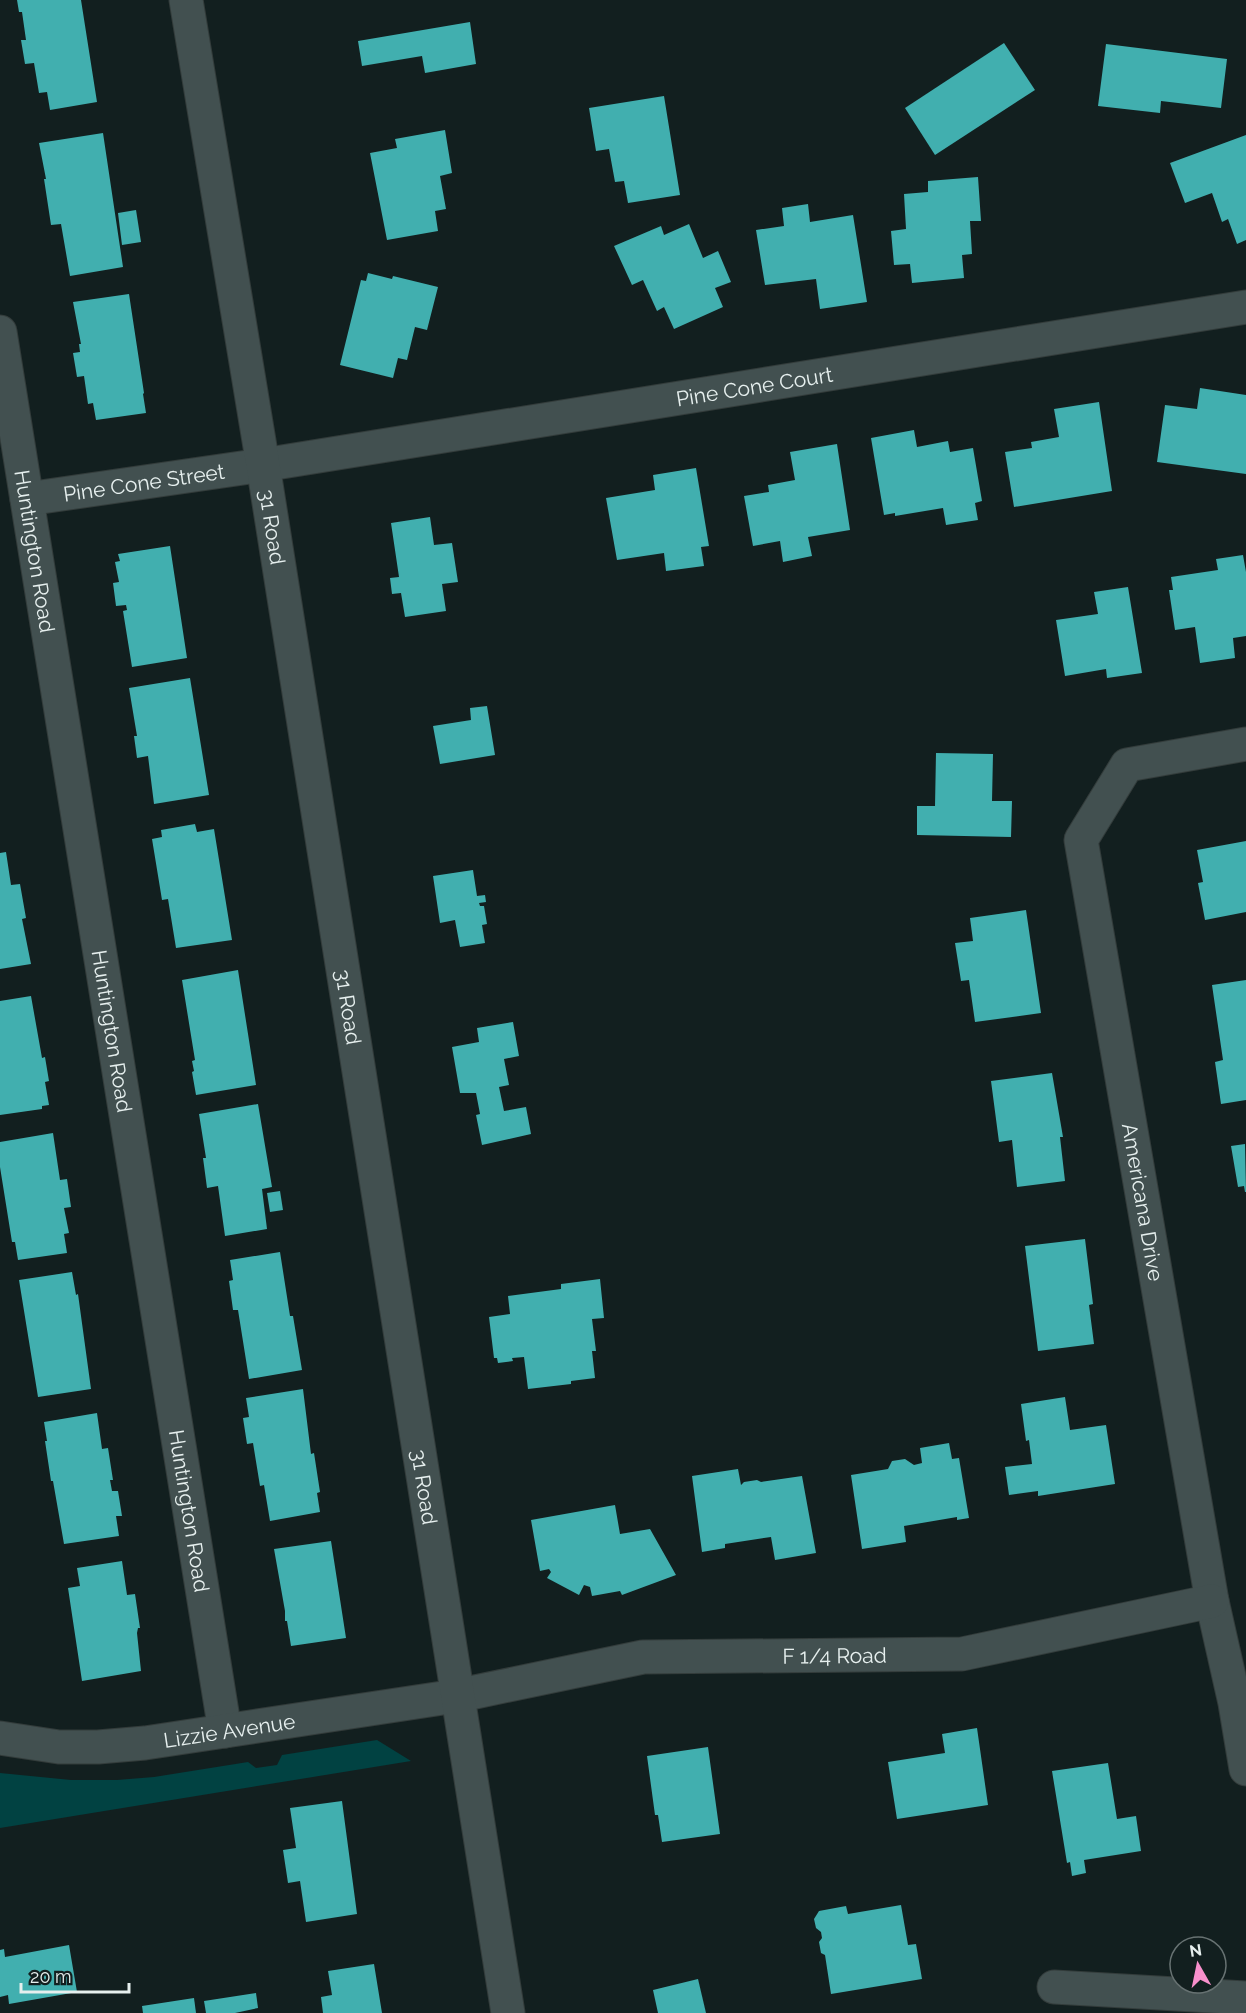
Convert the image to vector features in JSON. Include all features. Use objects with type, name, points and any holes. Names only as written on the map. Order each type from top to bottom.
[{"type":"street","name":"31 Road","points":[[186,0],[263,465],[507,2013]]},
{"type":"street","name":"Pine Cone Court","points":[[263,465],[1246,307]]},
{"type":"street","name":"Huntington Road","points":[[0,332],[225,1731]]},
{"type":"street","name":"Pine Cone Street","points":[[27,499],[263,465]]},
{"type":"street","name":"Americana Drive","points":[[1246,744],[1127,765],[1081,840],[1212,1600],[1235,1703],[1246,1769]]},
{"type":"street","name":"F 1/4 Road","points":[[456,1696],[643,1657],[962,1654],[1212,1600]]},
{"type":"street","name":"Lizzie Avenue","points":[[0,1738],[59,1747],[99,1747],[225,1731],[456,1696]]},
{"type":"street","points":[[1054,1987],[1246,1998]]},
{"type":"shaded area","points":[[377,1740],[411,1761],[0,1828],[0,1773],[71,1780],[154,1777],[248,1762],[256,1768],[277,1765],[282,1755]]},
{"type":"building","points":[[17,0],[81,0],[97,102],[50,110],[47,92],[39,93],[34,63],[25,64],[21,40],[26,40],[22,12],[19,12]]},
{"type":"building","points":[[470,22],[476,64],[425,73],[422,56],[362,66],[358,41]]},
{"type":"building","points":[[1004,43],[1035,90],[935,155],[905,108]]},
{"type":"building","points":[[1106,44],[1227,59],[1221,108],[1161,101],[1160,113],[1098,106]]},
{"type":"building","points":[[664,96],[680,195],[628,203],[624,181],[615,182],[609,149],[596,151],[589,108]]},
{"type":"building","points":[[445,130],[452,173],[440,176],[446,209],[435,211],[438,231],[387,240],[370,153],[397,148],[395,139]]},
{"type":"building","points":[[103,133],[123,267],[70,276],[61,224],[51,225],[39,143]]},
{"type":"building","points":[[1246,135],[1246,240],[1237,244],[1228,219],[1222,222],[1212,193],[1185,203],[1170,163]]},
{"type":"building","points":[[978,177],[981,221],[970,221],[972,254],[962,255],[964,278],[912,283],[910,264],[894,265],[891,231],[906,229],[904,194],[928,192],[928,181]]},
{"type":"building","points":[[808,204],[810,222],[853,215],[867,302],[820,309],[816,279],[765,285],[756,230],[784,226],[782,208]]},
{"type":"building","points":[[136,210],[141,242],[122,245],[118,213]]},
{"type":"building","points":[[689,224],[703,258],[718,251],[731,282],[715,288],[723,307],[674,329],[664,307],[657,311],[643,280],[632,285],[614,246],[661,226],[664,235]]},
{"type":"building","points":[[368,273],[392,279],[393,276],[438,287],[427,330],[415,327],[407,360],[398,358],[393,378],[340,365],[361,280],[366,281]]},
{"type":"building","points":[[129,294],[146,413],[96,420],[93,403],[88,404],[84,376],[77,377],[73,353],[80,352],[79,344],[81,344],[73,302]]},
{"type":"building","points":[[1200,388],[1246,395],[1246,474],[1157,462],[1165,405],[1197,409]]},
{"type":"building","points":[[1099,402],[1112,491],[1014,507],[1005,452],[1032,448],[1031,442],[1059,437],[1054,409]]},
{"type":"building","points":[[914,430],[917,447],[948,441],[950,452],[973,448],[982,501],[975,503],[978,520],[946,525],[943,508],[895,516],[895,513],[884,515],[871,438]]},
{"type":"building","points":[[837,444],[850,530],[808,537],[812,556],[783,562],[780,541],[753,546],[744,496],[769,492],[768,485],[795,480],[790,452]]},
{"type":"building","points":[[696,468],[709,546],[701,547],[704,566],[666,571],[664,553],[617,560],[606,498],[655,490],[653,475]]},
{"type":"building","points":[[430,517],[434,545],[452,543],[458,582],[442,584],[446,611],[405,617],[401,593],[392,594],[390,578],[399,577],[391,523]]},
{"type":"building","points":[[170,546],[187,658],[132,667],[123,611],[127,610],[126,605],[116,606],[113,583],[119,582],[115,562],[120,561],[118,554]]},
{"type":"building","points":[[1243,555],[1246,572],[1246,636],[1233,638],[1235,658],[1200,663],[1195,627],[1175,630],[1169,590],[1173,590],[1171,577],[1218,570],[1216,559]]},
{"type":"building","points":[[1128,587],[1142,673],[1107,678],[1106,669],[1065,676],[1056,620],[1098,614],[1094,592]]},
{"type":"building","points":[[190,678],[209,795],[154,804],[148,756],[137,758],[134,736],[137,736],[129,688]]},
{"type":"building","points":[[487,706],[495,755],[440,764],[433,726],[471,720],[470,708]]},
{"type":"building","points":[[936,753],[993,754],[992,801],[1012,801],[1011,837],[917,835],[917,806],[935,806]]},
{"type":"building","points":[[195,824],[197,832],[214,829],[232,940],[176,948],[168,899],[162,900],[152,839],[162,837],[161,830]]},
{"type":"building","points":[[1246,841],[1246,912],[1205,920],[1198,883],[1203,882],[1197,850]]},
{"type":"building","points":[[6,852],[11,885],[20,884],[26,918],[22,919],[31,964],[0,969],[0,853]]},
{"type":"building","points":[[473,870],[477,896],[485,895],[486,902],[479,903],[480,906],[484,906],[487,924],[482,925],[485,943],[460,947],[455,920],[440,923],[433,876]]},
{"type":"building","points":[[1026,910],[1041,1013],[975,1022],[969,980],[961,981],[955,943],[973,941],[970,918]]},
{"type":"building","points":[[238,970],[256,1085],[196,1095],[192,1072],[194,1071],[192,1061],[195,1060],[182,980]]},
{"type":"building","points":[[1246,980],[1246,1100],[1221,1104],[1215,1062],[1223,1060],[1212,985]]},
{"type":"building","points":[[31,996],[42,1058],[45,1057],[49,1081],[45,1082],[49,1105],[42,1106],[42,1109],[0,1115],[0,1001]]},
{"type":"building","points":[[513,1022],[519,1056],[504,1059],[509,1085],[499,1087],[504,1111],[526,1107],[531,1134],[482,1145],[476,1115],[480,1114],[476,1093],[460,1093],[452,1047],[479,1042],[477,1028]]},
{"type":"building","points":[[1052,1073],[1063,1137],[1060,1137],[1065,1181],[1017,1187],[1012,1140],[999,1142],[991,1081]]},
{"type":"building","points":[[258,1104],[272,1187],[262,1189],[267,1229],[225,1236],[218,1186],[207,1188],[203,1158],[206,1158],[199,1114]]},
{"type":"building","points":[[53,1133],[60,1180],[67,1179],[71,1207],[64,1208],[69,1233],[64,1234],[67,1253],[18,1260],[15,1242],[12,1242],[0,1167],[0,1142]]},
{"type":"building","points":[[1245,1144],[1246,1192],[1244,1186],[1238,1187],[1231,1146]]},
{"type":"building","points":[[280,1191],[283,1210],[270,1212],[267,1193]]},
{"type":"building","points":[[1085,1239],[1093,1304],[1089,1305],[1094,1344],[1038,1351],[1025,1246]]},
{"type":"building","points":[[280,1252],[290,1316],[293,1316],[302,1370],[249,1379],[238,1310],[233,1310],[229,1281],[233,1280],[230,1260]]},
{"type":"building","points":[[72,1272],[76,1295],[78,1294],[91,1389],[38,1397],[19,1280]]},
{"type":"building","points":[[600,1279],[604,1318],[592,1319],[596,1351],[592,1351],[595,1378],[571,1381],[571,1384],[528,1389],[524,1357],[498,1363],[497,1358],[494,1358],[489,1317],[510,1314],[508,1296],[561,1289],[561,1284]]},
{"type":"building","points":[[303,1389],[311,1454],[314,1453],[320,1492],[317,1493],[320,1512],[270,1521],[264,1485],[260,1486],[253,1443],[247,1444],[243,1418],[249,1417],[246,1398]]},
{"type":"building","points":[[1065,1397],[1070,1430],[1106,1425],[1115,1484],[1038,1496],[1038,1491],[1009,1495],[1005,1467],[1032,1464],[1021,1404]]},
{"type":"building","points":[[97,1413],[102,1449],[108,1448],[113,1480],[110,1480],[112,1491],[118,1491],[122,1516],[116,1516],[119,1536],[64,1544],[53,1481],[51,1481],[44,1422]]},
{"type":"building","points":[[949,1443],[952,1459],[959,1458],[969,1518],[957,1520],[957,1517],[904,1526],[906,1542],[862,1549],[851,1475],[888,1469],[892,1461],[905,1459],[914,1465],[922,1463],[920,1448]]},
{"type":"building","points":[[738,1469],[741,1485],[744,1482],[757,1480],[761,1482],[802,1476],[816,1553],[775,1560],[771,1537],[725,1544],[725,1548],[702,1552],[692,1476]]},
{"type":"building","points":[[615,1505],[620,1534],[650,1529],[676,1575],[622,1595],[620,1591],[592,1596],[590,1587],[584,1585],[579,1595],[547,1578],[551,1572],[549,1569],[540,1571],[531,1520]]},
{"type":"building","points":[[331,1541],[346,1638],[291,1646],[274,1549]]},
{"type":"building","points":[[122,1561],[127,1595],[135,1594],[140,1628],[137,1633],[141,1671],[82,1681],[68,1588],[80,1586],[77,1568]]},
{"type":"building","points":[[977,1728],[988,1805],[897,1819],[888,1762],[945,1753],[942,1734]]},
{"type":"building","points":[[708,1747],[720,1834],[662,1842],[658,1815],[655,1815],[647,1756]]},
{"type":"building","points":[[1108,1763],[1117,1819],[1136,1816],[1141,1851],[1084,1860],[1086,1873],[1072,1876],[1070,1862],[1067,1863],[1052,1771]]},
{"type":"building","points":[[342,1801],[357,1914],[306,1922],[300,1881],[288,1883],[283,1850],[296,1848],[290,1808]]},
{"type":"building","points":[[901,1905],[908,1945],[916,1944],[922,1979],[831,1994],[825,1955],[821,1953],[819,1942],[822,1938],[821,1932],[816,1928],[814,1919],[819,1911],[846,1906],[848,1914]]},
{"type":"building","points":[[69,1945],[77,1992],[9,2004],[8,1995],[0,1997],[0,1950],[4,1949],[5,1957]]},
{"type":"building","points":[[374,1964],[382,2013],[323,2013],[321,1997],[332,1995],[328,1971]]},
{"type":"building","points":[[698,1979],[706,2013],[658,2013],[653,1990]]},
{"type":"building","points":[[256,1993],[258,2008],[235,2013],[206,2013],[204,2001]]},
{"type":"building","points":[[194,1998],[196,2013],[143,2013],[142,2006]]}]
